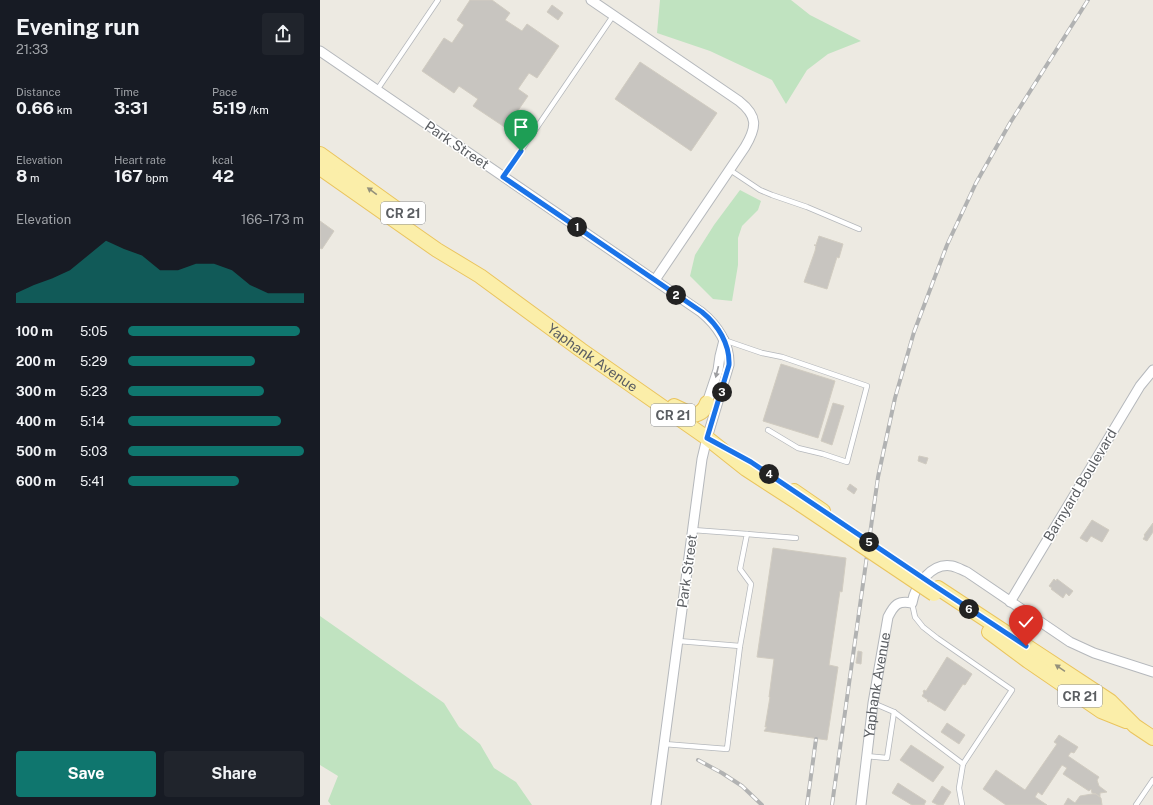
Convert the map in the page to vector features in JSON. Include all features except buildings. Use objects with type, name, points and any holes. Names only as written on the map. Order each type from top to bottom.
[{"type":"main road","name":"Yaphank Avenue","points":[[320,154],[442,242],[480,276]]},
{"type":"main road","name":"Yaphank Avenue","points":[[320,168],[437,250],[480,276],[707,438],[746,469],[802,501],[936,591],[1110,701],[1135,726],[1153,738]]},
{"type":"main road","points":[[640,391],[693,415],[700,413],[706,407],[707,403]]},
{"type":"street","points":[[591,0],[740,101],[749,109],[754,119],[754,129],[750,140],[655,280]]},
{"type":"street","name":"Park Street","points":[[320,51],[706,316],[716,326],[724,340],[729,356],[729,365],[702,459],[656,805]]},
{"type":"street","points":[[707,403],[718,370],[724,340]]},
{"type":"street","name":"Barnyard Boulevard","points":[[1010,602],[1140,386],[1153,370]]},
{"type":"street","points":[[912,603],[914,592],[926,576],[937,568],[952,566],[967,572],[1057,634],[1081,648],[1110,659],[1153,672]]},
{"type":"street","name":"Yaphank Avenue","points":[[861,805],[873,703],[888,617],[891,610],[897,604],[901,602],[912,603]]},
{"type":"lane","points":[[377,90],[438,0]]},
{"type":"lane","points":[[503,177],[613,16]]},
{"type":"lane","points":[[730,170],[760,190],[808,207],[859,229]]},
{"type":"lane","points":[[724,340],[762,354],[782,358],[867,386],[847,462],[798,448],[768,430]]},
{"type":"lane","points":[[693,530],[796,538]]},
{"type":"lane","points":[[664,744],[727,749],[740,646],[751,584],[740,569],[747,534]]},
{"type":"lane","points":[[912,603],[915,616],[923,627],[1012,690],[963,764],[959,788],[962,805]]},
{"type":"lane","points":[[678,641],[740,646]]},
{"type":"lane","points":[[873,703],[894,712],[963,764]]},
{"type":"lane","points":[[866,756],[887,758],[894,712]]},
{"type":"lane","points":[[1136,805],[1153,780]]},
{"type":"green space","points":[[660,0],[791,0],[810,15],[861,41],[828,54],[807,70],[786,104],[772,80],[710,51],[657,33]]},
{"type":"green space","points":[[740,190],[761,201],[758,210],[742,226],[738,238],[738,265],[732,301],[713,299],[690,276],[695,255],[714,225]]},
{"type":"green space","points":[[320,616],[444,703],[459,727],[480,744],[494,768],[516,782],[532,805],[331,805],[328,801],[338,776],[320,765]]},
{"type":"railway","points":[[832,805],[878,477],[895,398],[914,332],[947,245],[976,183],[1010,123],[1088,0]]},
{"type":"railway","points":[[807,805],[816,739]]},
{"type":"railway","points":[[698,760],[742,786],[762,805]]},
{"type":"route","points":[[521,151],[503,177],[702,312],[716,326],[724,340],[729,356],[729,365],[707,438],[751,462],[1026,646]]}]
